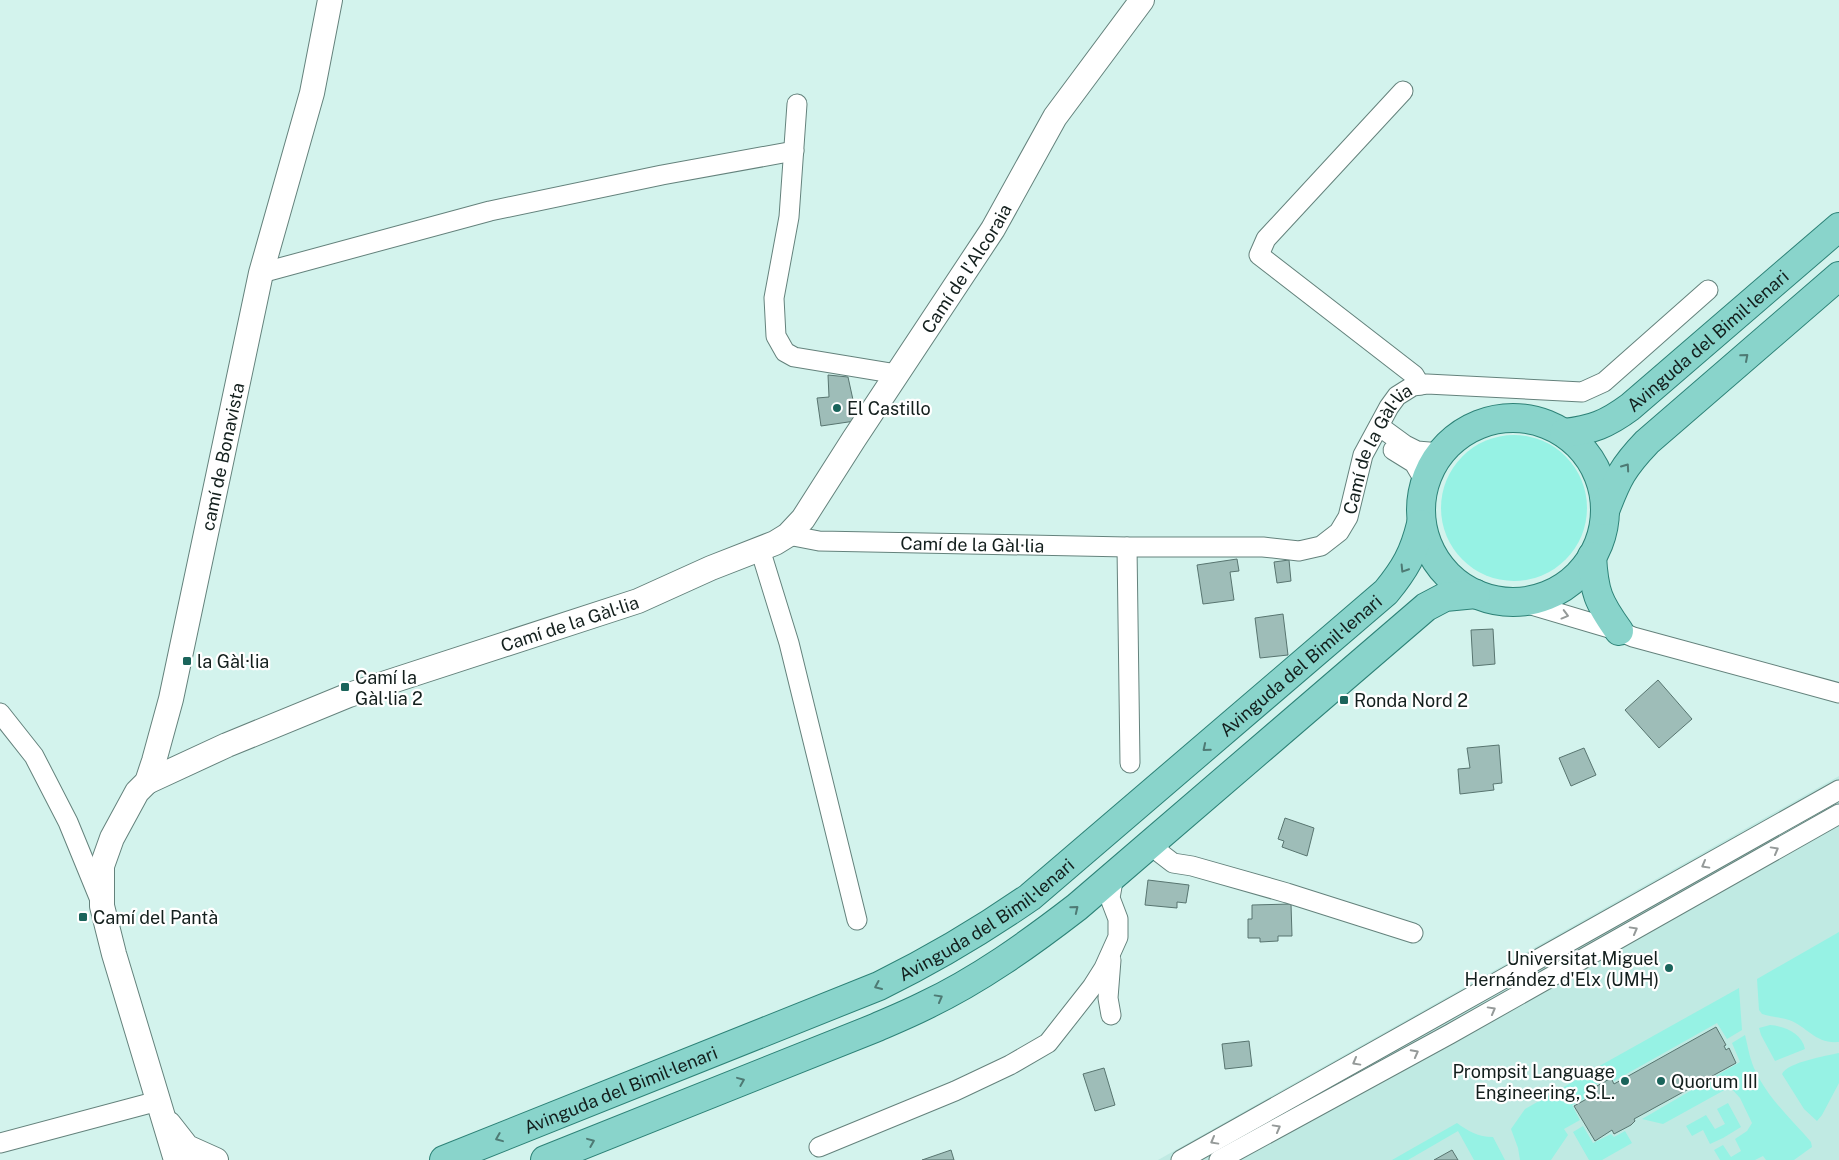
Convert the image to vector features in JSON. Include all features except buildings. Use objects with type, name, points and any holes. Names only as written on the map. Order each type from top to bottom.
[{"type":"main road","name":"Avinguda del Bimil·lenari","points":[[1564,433],[1588,430],[1603,425],[1623,413],[1839,227]]},
{"type":"main road","points":[[1605,510],[1602,486],[1596,470],[1588,456],[1578,445],[1564,433],[1550,426],[1532,420],[1512,418],[1494,420],[1461,433],[1441,453],[1424,480],[1421,524],[1432,555],[1445,572],[1457,583],[1476,594],[1495,600],[1518,601],[1536,599],[1558,590],[1575,577],[1592,556],[1602,530],[1605,510],[1616,481],[1627,464],[1646,442],[1839,276]]},
{"type":"main road","name":"Avinguda del Bimil·lenari","points":[[444,1160],[878,986],[923,965],[970,937],[1030,897],[1386,592],[1407,565],[1416,546],[1421,524]]},
{"type":"main road","points":[[1592,556],[1595,588],[1603,608],[1619,631]]},
{"type":"main road","name":"Avinguda del Bimil·lenari","points":[[545,1160],[875,1028],[925,1006],[1000,963],[1042,935],[1114,875],[1426,607],[1445,598],[1476,594]]},
{"type":"street","name":"camí de Bonavista","points":[[102,906],[102,866],[116,830],[137,792],[147,782],[174,690],[261,272],[312,93],[330,0]]},
{"type":"street","name":"Camí de l'Alcoraia","points":[[788,535],[803,519],[992,229],[1055,117],[1142,0]]},
{"type":"street","points":[[1403,90],[1266,239],[1259,255],[1414,375],[1420,385]]},
{"type":"street","points":[[797,104],[789,217],[774,298],[776,336],[785,352],[794,357],[897,374]]},
{"type":"street","points":[[261,272],[490,211],[662,175],[794,151]]},
{"type":"street","name":"Camí de la Gàl·lia","points":[[147,782],[227,745],[348,695],[638,601],[710,568],[775,543],[788,535],[818,541],[1127,547],[1263,547],[1298,551],[1321,546],[1339,532],[1348,517],[1363,455],[1397,396],[1412,386],[1427,384],[1582,392],[1604,382],[1708,290]]},
{"type":"street","points":[[1376,432],[1417,451],[1441,453]]},
{"type":"street","points":[[1376,432],[1414,463],[1424,480]]},
{"type":"street","points":[[1127,547],[1130,764]]},
{"type":"street","points":[[760,549],[789,643],[857,920]]},
{"type":"street","points":[[1518,601],[1619,631],[1633,637],[1839,693]]},
{"type":"street","points":[[0,713],[34,756],[68,822],[102,906],[118,969],[176,1160]]},
{"type":"street","points":[[1181,1160],[1839,790]]},
{"type":"street","points":[[1219,1160],[1450,1034],[1839,814]]},
{"type":"street","points":[[1157,839],[1160,853],[1173,863],[1192,866],[1278,890],[1413,933]]},
{"type":"street","points":[[819,1147],[955,1091],[1010,1065],[1048,1043],[1092,987],[1118,938],[1118,919],[1110,898],[1114,875]]},
{"type":"street","points":[[1110,1015],[1108,998],[1111,952]]},
{"type":"street","points":[[0,1143],[161,1109]]},
{"type":"street","points":[[161,1109],[187,1147],[216,1160]]},
{"type":"shaded area","name":"Universitat Miguel Hernández d'Elx (UMH)","points":[[1839,776],[1839,1160],[1158,1160]]},
{"type":"green space","points":[[1514,435],[1542,441],[1554,447],[1565,457],[1575,468],[1581,480],[1587,508],[1581,536],[1575,548],[1565,559],[1554,569],[1542,575],[1514,581],[1486,575],[1474,569],[1463,559],[1453,548],[1447,536],[1441,508],[1447,480],[1453,468],[1463,457],[1474,447],[1486,441]]},
{"type":"green space","points":[[1839,932],[1839,1042],[1818,1038],[1789,1020],[1762,1014],[1759,1010],[1757,979]]},
{"type":"green space","points":[[1739,988],[1742,1030],[1727,1039],[1717,1023],[1614,1081],[1611,1075],[1600,1081],[1594,1069]]},
{"type":"green space","points":[[1770,1025],[1792,1031],[1803,1043],[1805,1049],[1775,1061],[1759,1028]]},
{"type":"green space","points":[[1745,1035],[1752,1063],[1761,1082],[1811,1142],[1812,1147],[1794,1160],[1766,1160],[1763,1156],[1755,1160],[1720,1160],[1714,1150],[1723,1145],[1731,1157],[1741,1151],[1735,1139],[1747,1131],[1752,1123],[1740,1098],[1730,1087],[1663,1124],[1642,1119],[1740,1062],[1732,1043]]},
{"type":"green space","points":[[1839,1053],[1839,1083],[1817,1121],[1804,1109],[1782,1074],[1799,1063]]},
{"type":"green space","points":[[1590,1072],[1597,1084],[1588,1090],[1591,1095],[1572,1105],[1580,1120],[1564,1129],[1568,1135],[1551,1160],[1520,1160],[1511,1129],[1525,1109]]},
{"type":"green space","points":[[1728,1103],[1741,1127],[1710,1144],[1703,1130],[1692,1136],[1686,1126],[1706,1115],[1715,1129],[1725,1124],[1717,1109]]},
{"type":"green space","points":[[1457,1123],[1474,1133],[1493,1137],[1505,1160],[1474,1160],[1458,1131],[1408,1160],[1392,1160]]},
{"type":"green space","points":[[1583,1126],[1593,1143],[1611,1134],[1614,1137],[1625,1131],[1632,1143],[1602,1160],[1589,1160],[1573,1132]]},
{"type":"place","name":"El Castillo","points":[[837,408]]},
{"type":"place","name":"la Gàl·lia","points":[[187,661]]},
{"type":"place","name":"Camí la Gàl·lia 2","points":[[345,687]]},
{"type":"place","name":"Ronda Nord 2","points":[[1344,700]]},
{"type":"place","name":"Camí del Pantà","points":[[83,917]]},
{"type":"place","name":"Universitat Miguel Hernández d'Elx (UMH)","points":[[1669,968]]},
{"type":"place","name":"Prompsit Language Engineering, S.L.","points":[[1625,1081]]},
{"type":"place","name":"Quorum III","points":[[1661,1081]]}]
